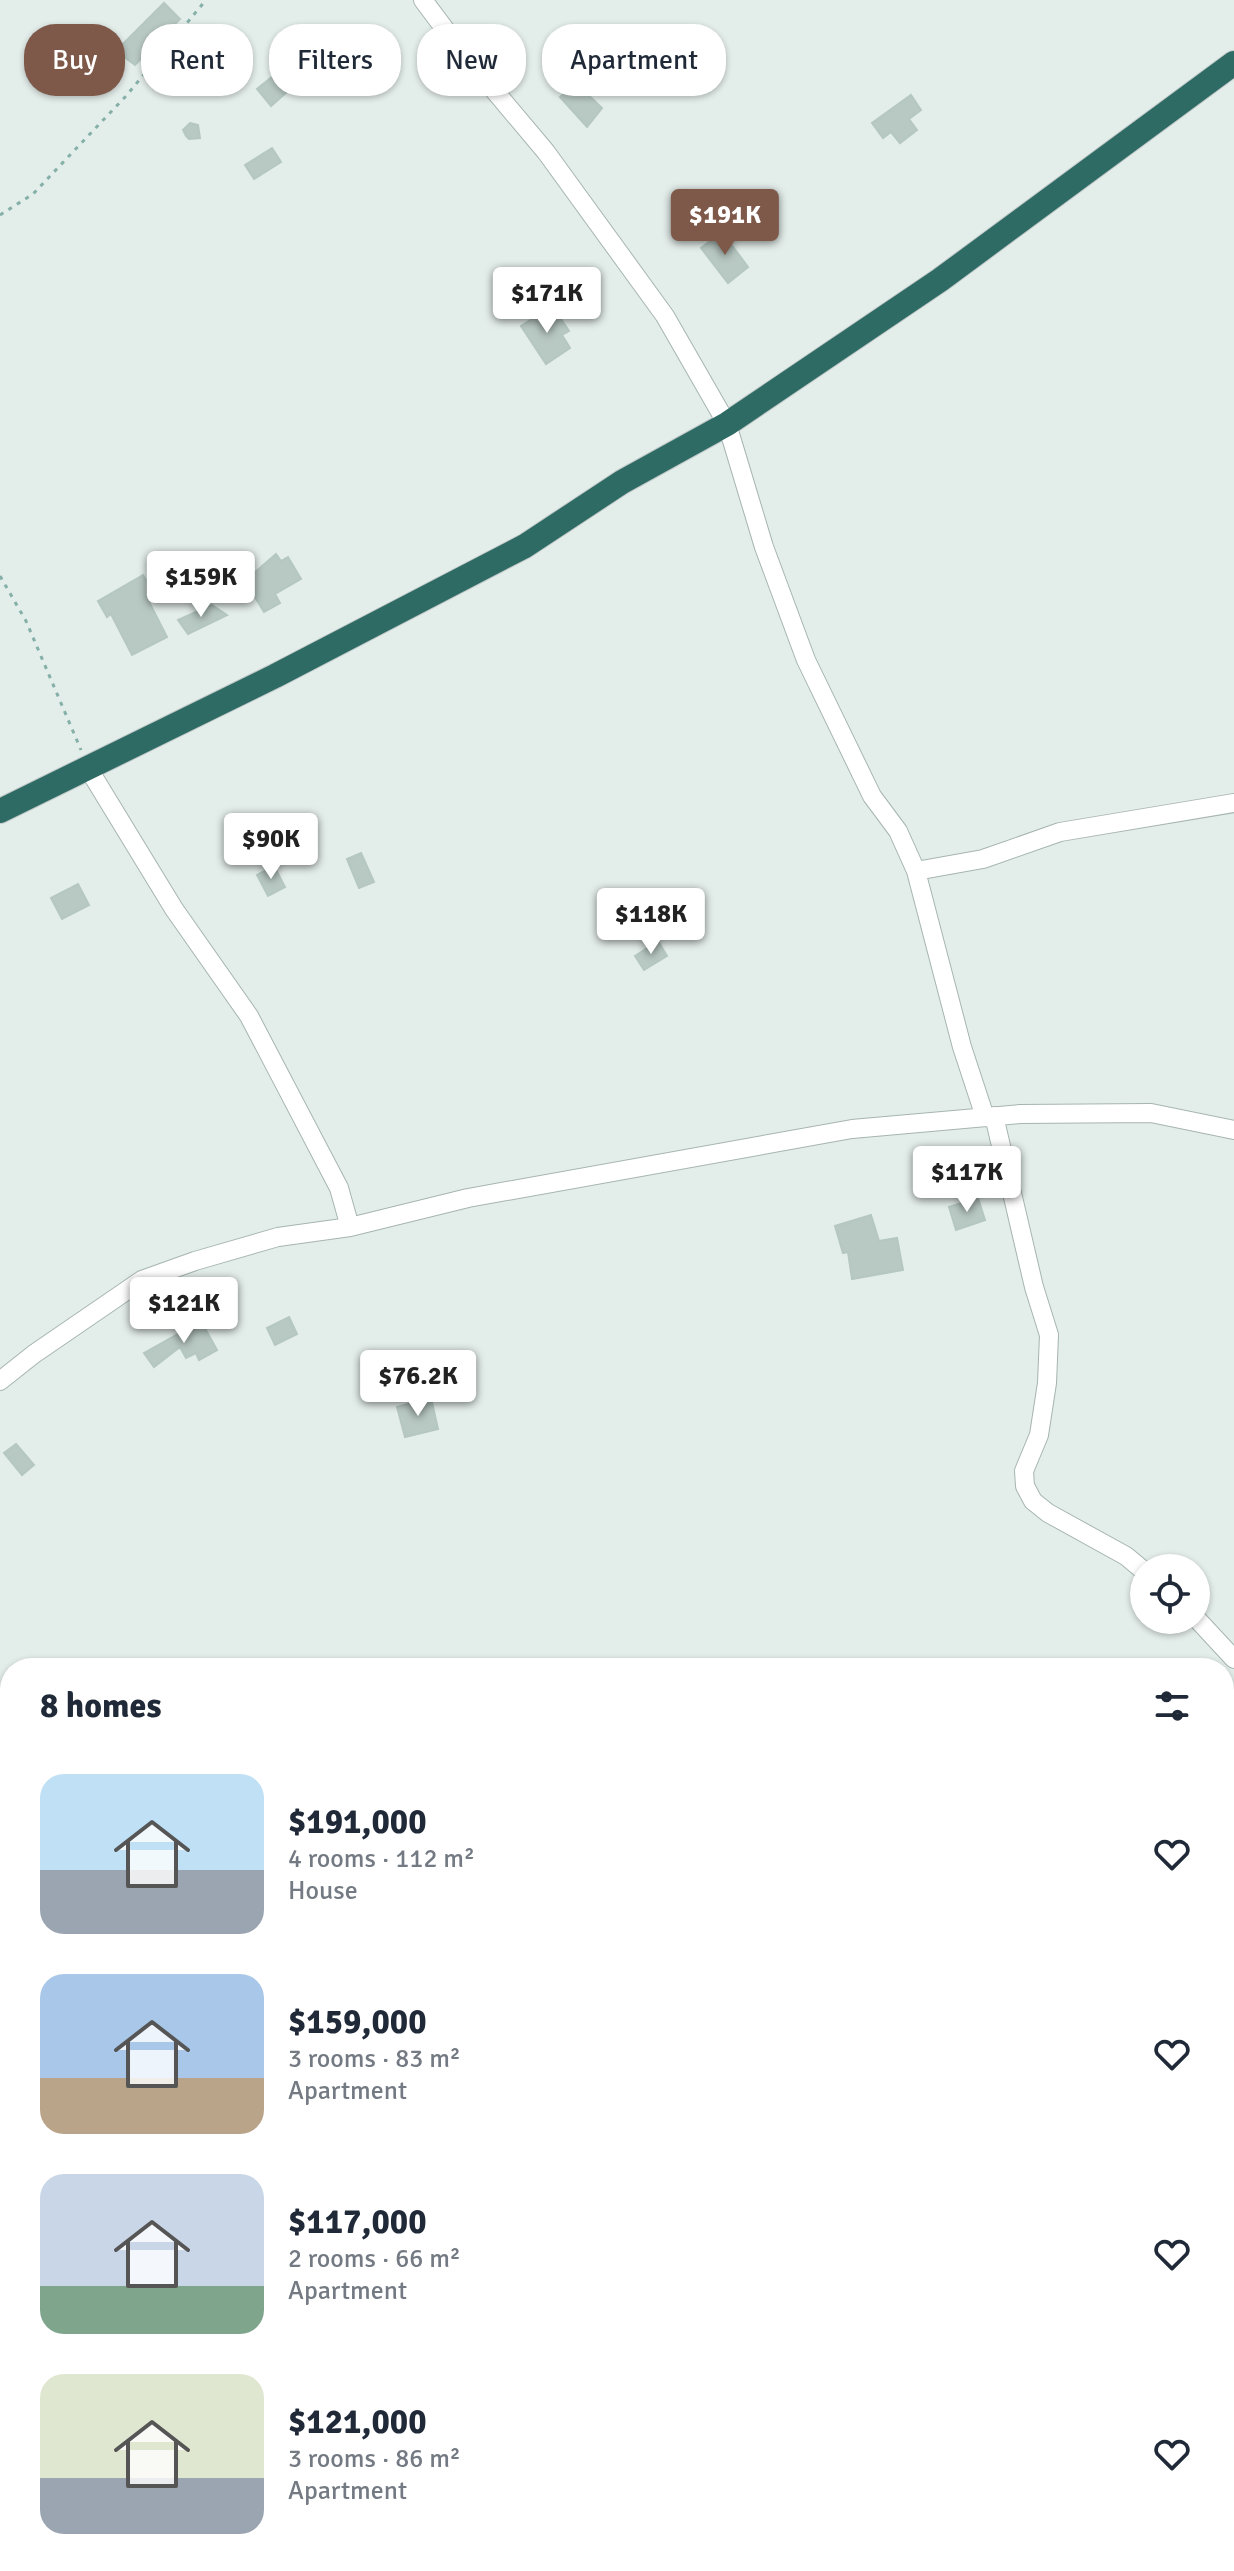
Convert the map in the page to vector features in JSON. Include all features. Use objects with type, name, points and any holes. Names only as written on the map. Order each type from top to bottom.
[{"type":"highway","points":[[0,811],[275,676],[525,546],[622,482],[727,424],[940,280],[1234,63]]},
{"type":"street","points":[[423,0],[546,152],[665,316],[727,424],[764,547],[806,660],[872,796],[898,831],[916,871],[962,1047],[990,1116],[1049,1335],[1047,1383],[1039,1435],[1024,1471],[1025,1486],[1033,1501],[1048,1513],[1130,1559]]},
{"type":"street","points":[[88,768],[174,909],[249,1016],[339,1188],[350,1227]]},
{"type":"street","points":[[916,871],[983,859],[1060,832],[1234,803]]},
{"type":"street","points":[[0,1381],[142,1280],[278,1237],[350,1227],[468,1198],[852,1129],[990,1116],[1151,1113],[1234,1130]]},
{"type":"street","points":[[1210,1633],[1233,1658]]},
{"type":"path","points":[[0,215],[33,194],[126,96],[206,0]]},
{"type":"path","points":[[0,576],[26,621],[88,768]]},
{"type":"building","points":[[164,3],[180,19],[175,24],[143,24]]},
{"type":"building","points":[[141,26],[141,59],[135,65],[125,58],[125,42]]},
{"type":"building","points":[[269,79],[269,96],[283,96],[271,106],[257,89]]},
{"type":"building","points":[[911,95],[921,110],[909,119],[917,130],[900,143],[891,132],[883,138],[872,123]]},
{"type":"building","points":[[590,96],[602,108],[587,127],[560,97]]},
{"type":"building","points":[[190,123],[198,125],[200,138],[189,139],[186,136],[183,130]]},
{"type":"building","points":[[272,148],[281,162],[254,179],[245,165]]},
{"type":"building","points":[[722,232],[748,267],[728,283],[701,248]]},
{"type":"building","points":[[552,306],[569,331],[562,335],[570,348],[546,364],[521,326]]},
{"type":"building","points":[[276,554],[281,561],[288,557],[301,579],[275,594],[280,603],[264,612],[245,581]]},
{"type":"building","points":[[143,575],[152,590],[145,594],[167,637],[132,655],[111,614],[107,617],[98,601]]},
{"type":"building","points":[[212,605],[227,615],[188,634],[178,620]]},
{"type":"building","points":[[361,853],[374,882],[359,888],[347,859]]},
{"type":"building","points":[[274,866],[285,887],[268,896],[257,875]]},
{"type":"building","points":[[78,884],[89,905],[62,919],[51,898]]},
{"type":"building","points":[[658,941],[667,956],[644,970],[635,956]]},
{"type":"building","points":[[978,1198],[985,1220],[956,1230],[949,1207]]},
{"type":"building","points":[[871,1215],[879,1241],[897,1238],[903,1270],[852,1279],[848,1252],[843,1253],[835,1226]]},
{"type":"building","points":[[289,1317],[297,1334],[275,1345],[267,1328]]},
{"type":"building","points":[[201,1321],[217,1350],[199,1360],[196,1353],[186,1358],[180,1347],[154,1367],[144,1353]]},
{"type":"building","points":[[431,1398],[438,1429],[405,1437],[397,1407]]},
{"type":"building","points":[[16,1444],[34,1465],[22,1475],[4,1453]]}]
